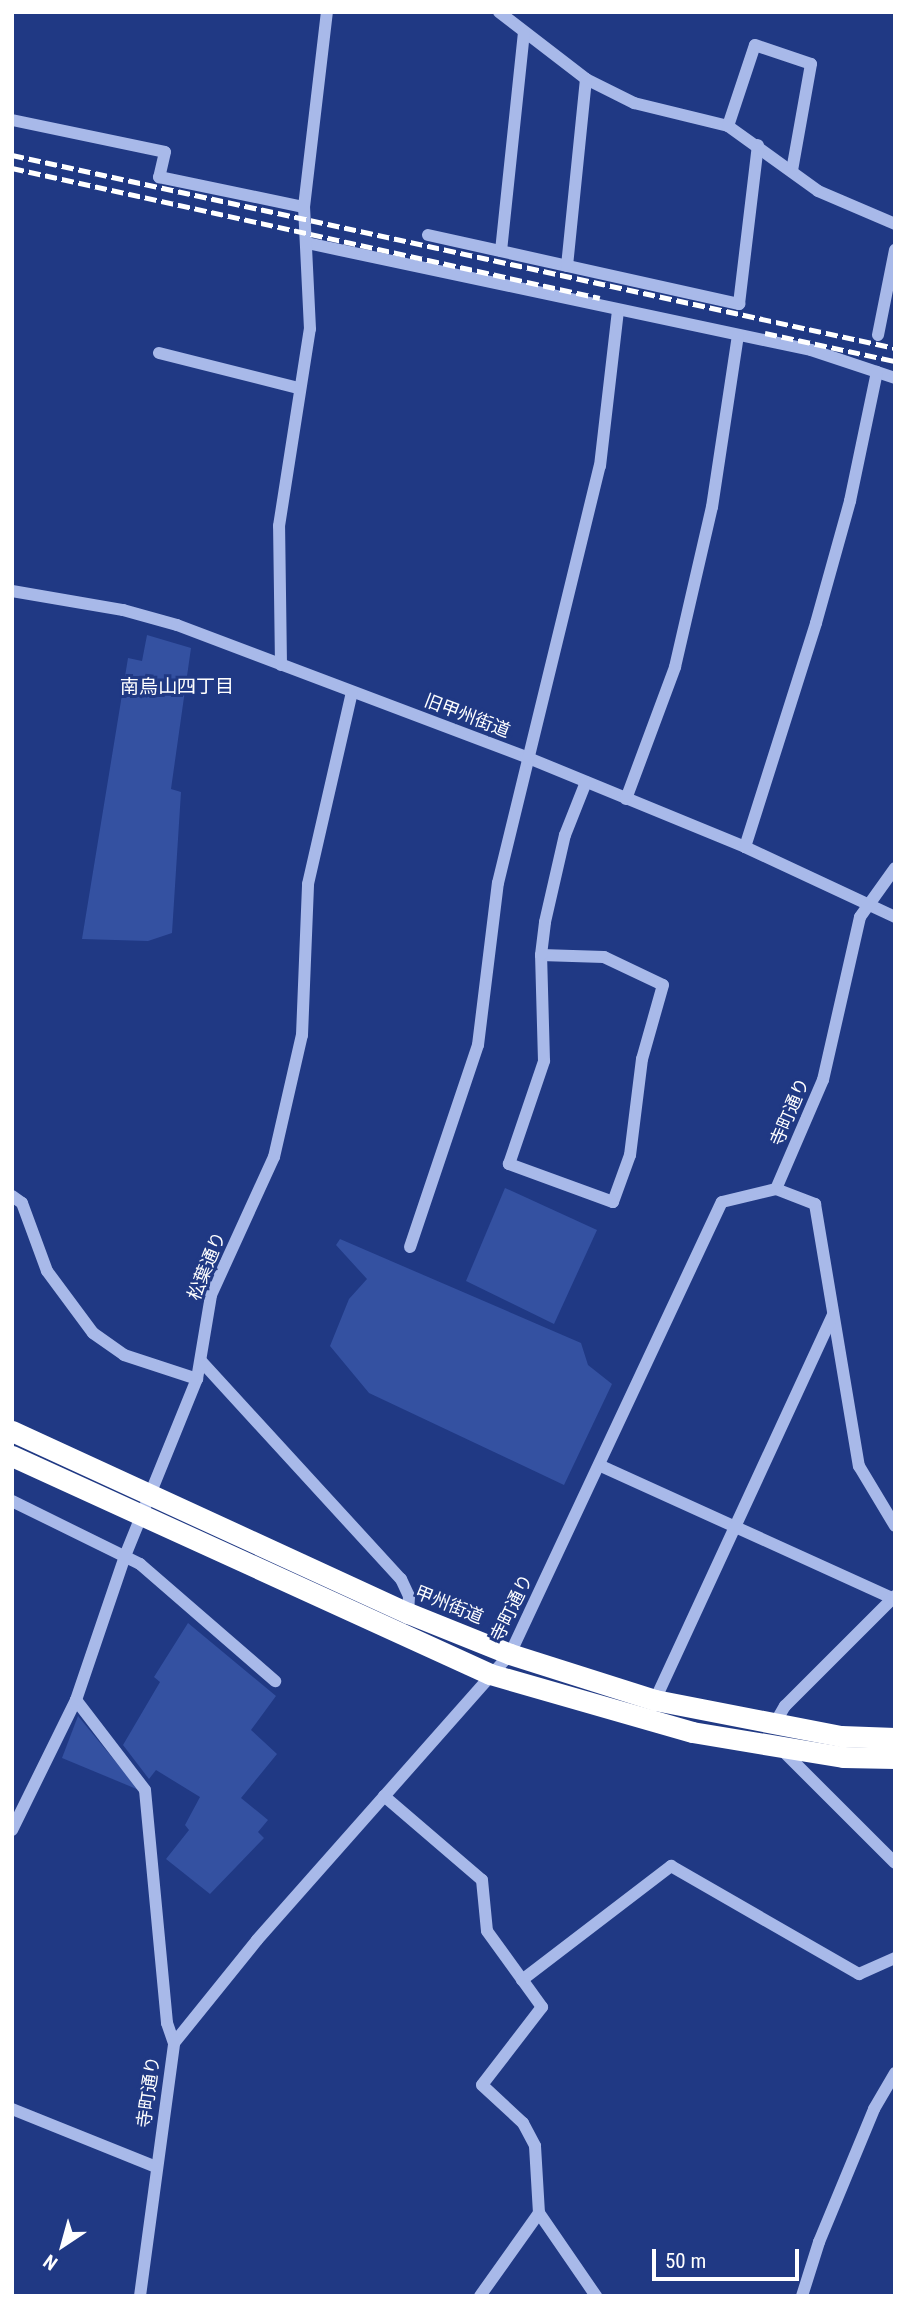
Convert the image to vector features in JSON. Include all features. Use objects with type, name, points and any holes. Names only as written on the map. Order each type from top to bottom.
[{"type":"highway","name":"甲州街道","points":[[12,1431],[408,1613],[510,1654],[655,1700],[841,1736],[895,1738]]},
{"type":"highway","points":[[12,1456],[490,1674],[692,1732],[843,1757],[895,1758]]},
{"type":"street","points":[[281,665],[279,526],[298,388],[310,329],[304,207],[327,12]]},
{"type":"street","points":[[499,12],[586,79],[635,103],[728,127],[758,145],[818,191],[895,224]]},
{"type":"street","points":[[501,251],[524,32]]},
{"type":"street","points":[[728,127],[755,45],[811,64],[792,171]]},
{"type":"street","points":[[567,265],[586,79]]},
{"type":"street","points":[[12,120],[164,152],[159,177],[304,207]]},
{"type":"street","points":[[428,235],[739,304],[758,145]]},
{"type":"street","points":[[307,243],[811,350],[895,378]]},
{"type":"street","points":[[878,334],[895,250]]},
{"type":"street","points":[[410,1247],[478,1045],[498,883],[526,757],[600,466],[618,311]]},
{"type":"street","points":[[626,799],[675,667],[712,507],[738,336]]},
{"type":"street","points":[[159,353],[298,388]]},
{"type":"street","points":[[745,846],[826,586],[877,372]]},
{"type":"street","name":"旧甲州街道","points":[[12,591],[134,613],[281,665],[526,757],[745,846],[895,917]]},
{"type":"street","name":"松葉通り","points":[[12,1830],[76,1700],[125,1556],[197,1379],[211,1295],[274,1157],[302,1035],[308,884],[352,692]]},
{"type":"street","points":[[541,955],[604,957],[663,985],[642,1059],[631,1155],[613,1202],[509,1164],[544,1061],[541,955],[565,835],[586,782]]},
{"type":"street","name":"寺町通り","points":[[140,2296],[174,2043],[257,1940],[510,1654],[601,1466],[722,1202],[776,1188],[823,1080],[860,917],[895,868]]},
{"type":"street","points":[[776,1188],[815,1204],[859,1466],[895,1526]]},
{"type":"street","points":[[12,1196],[22,1203],[47,1271],[93,1333],[124,1354],[197,1379]]},
{"type":"street","points":[[655,1700],[833,1315]]},
{"type":"street","points":[[201,1361],[401,1579],[409,1596],[408,1613]]},
{"type":"street","points":[[601,1466],[894,1597],[785,1706],[775,1723]]},
{"type":"street","points":[[12,1501],[125,1556],[170,1588],[275,1681]]},
{"type":"street","points":[[76,1700],[145,1790],[167,2023],[174,2043]]},
{"type":"street","points":[[778,1746],[895,1863]]},
{"type":"street","points":[[384,1796],[482,1880],[487,1931],[542,2007],[482,2085],[523,2123],[535,2146],[539,2213],[595,2295]]},
{"type":"street","points":[[522,1980],[671,1866],[859,1974],[895,1958]]},
{"type":"street","points":[[802,2296],[819,2242],[874,2109],[895,2073]]},
{"type":"street","points":[[12,2109],[156,2167]]},
{"type":"street","points":[[480,2296],[539,2213]]},
{"type":"shaded area","points":[[147,635],[191,648],[171,789],[181,792],[172,933],[148,941],[82,939],[128,658],[142,661]]},
{"type":"shaded area","points":[[505,1188],[597,1230],[554,1324],[466,1281]]},
{"type":"shaded area","points":[[340,1239],[581,1343],[588,1365],[612,1384],[564,1485],[369,1393],[330,1346],[349,1299],[367,1279],[336,1245]]},
{"type":"shaded area","points":[[188,1623],[276,1696],[251,1730],[277,1754],[241,1798],[268,1820],[258,1832],[264,1838],[210,1894],[166,1859],[189,1830],[185,1825],[200,1797],[156,1770],[149,1779],[123,1745],[160,1682],[154,1677]]},
{"type":"shaded area","points":[[78,1716],[139,1790],[62,1758]]},
{"type":"railway","points":[[12,155],[895,348]]},
{"type":"railway","points":[[12,168],[600,298]]},
{"type":"railway","points":[[765,333],[895,361]]},
{"type":"district","name":"南烏山四丁目","points":[[177,687]]}]
